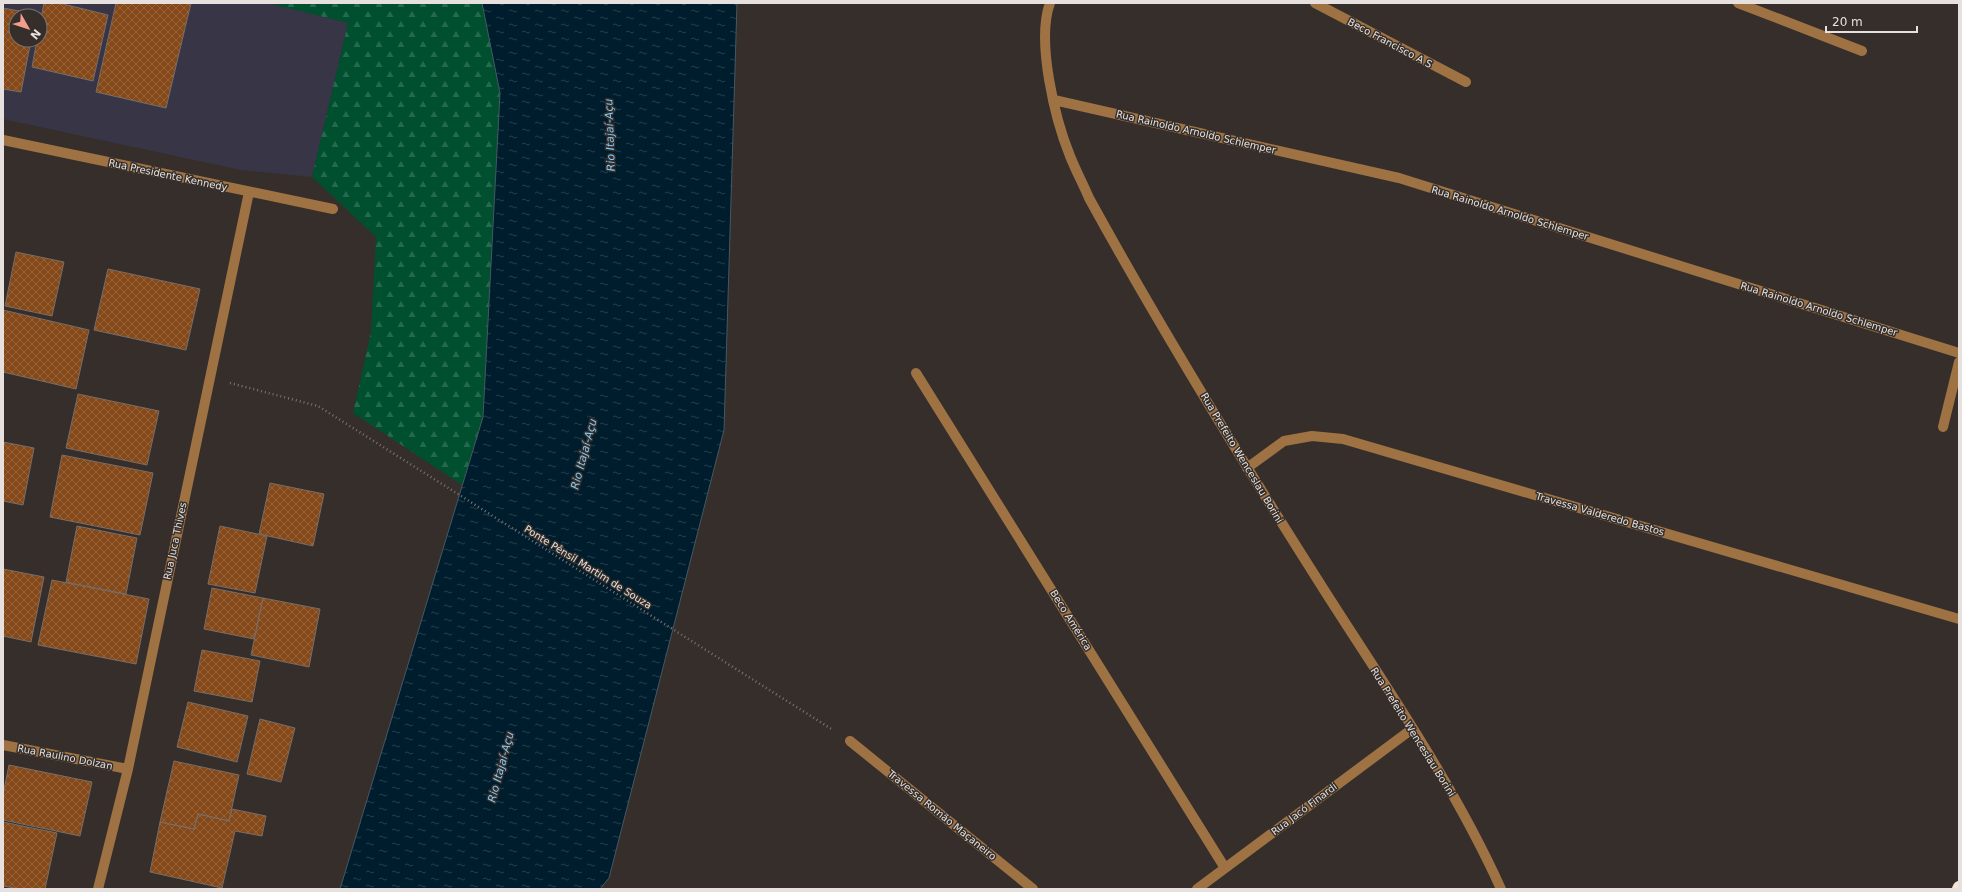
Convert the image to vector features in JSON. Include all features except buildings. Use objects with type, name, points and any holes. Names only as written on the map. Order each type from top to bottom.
[{"type":"street","name":"Rua Prefeito Wenceslau Borini","points":[[1050,3],[1047,12],[1047,63],[1054,100],[1070,156],[1089,198],[1247,468],[1412,729],[1480,841],[1501,889]]},
{"type":"street","name":"Beco Francisco A S","points":[[1315,3],[1466,82]]},
{"type":"street","points":[[1738,3],[1862,51]]},
{"type":"street","name":"Rua Rainoldo Arnoldo Schlemper","points":[[1054,100],[1399,178],[1959,353]]},
{"type":"street","name":"Rua Presidente Kennedy","points":[[3,140],[333,209]]},
{"type":"street","name":"Rua Juca Thives","points":[[98,889],[128,769],[249,192]]},
{"type":"street","points":[[1943,427],[1959,362]]},
{"type":"street","name":"Beco América","points":[[916,373],[1225,868]]},
{"type":"street","name":"Travessa Valderedo Bastos","points":[[1247,468],[1284,441],[1312,436],[1343,439],[1959,619]]},
{"type":"street","name":"Rua Jacó Finardi","points":[[1197,889],[1412,729]]},
{"type":"street","name":"Travessa Romão Maçaneiro","points":[[850,741],[1033,889]]},
{"type":"street","name":"Rua Raulino Dolzan","points":[[3,745],[128,769]]},
{"type":"path","name":"Ponte Pênsil Martim de Souza","points":[[209,378],[318,406],[850,741]]},
{"type":"shaded area","points":[[3,3],[268,3],[348,23],[312,177],[241,170],[3,119]]},
{"type":"green space","points":[[268,3],[482,3],[500,93],[483,417],[462,485],[353,413],[371,332],[376,237],[312,177],[348,23]]},
{"type":"water","name":"Rio Itajaí-Açu","points":[[482,3],[737,3],[724,430],[609,878],[600,889],[340,889],[483,417],[500,93]]}]
